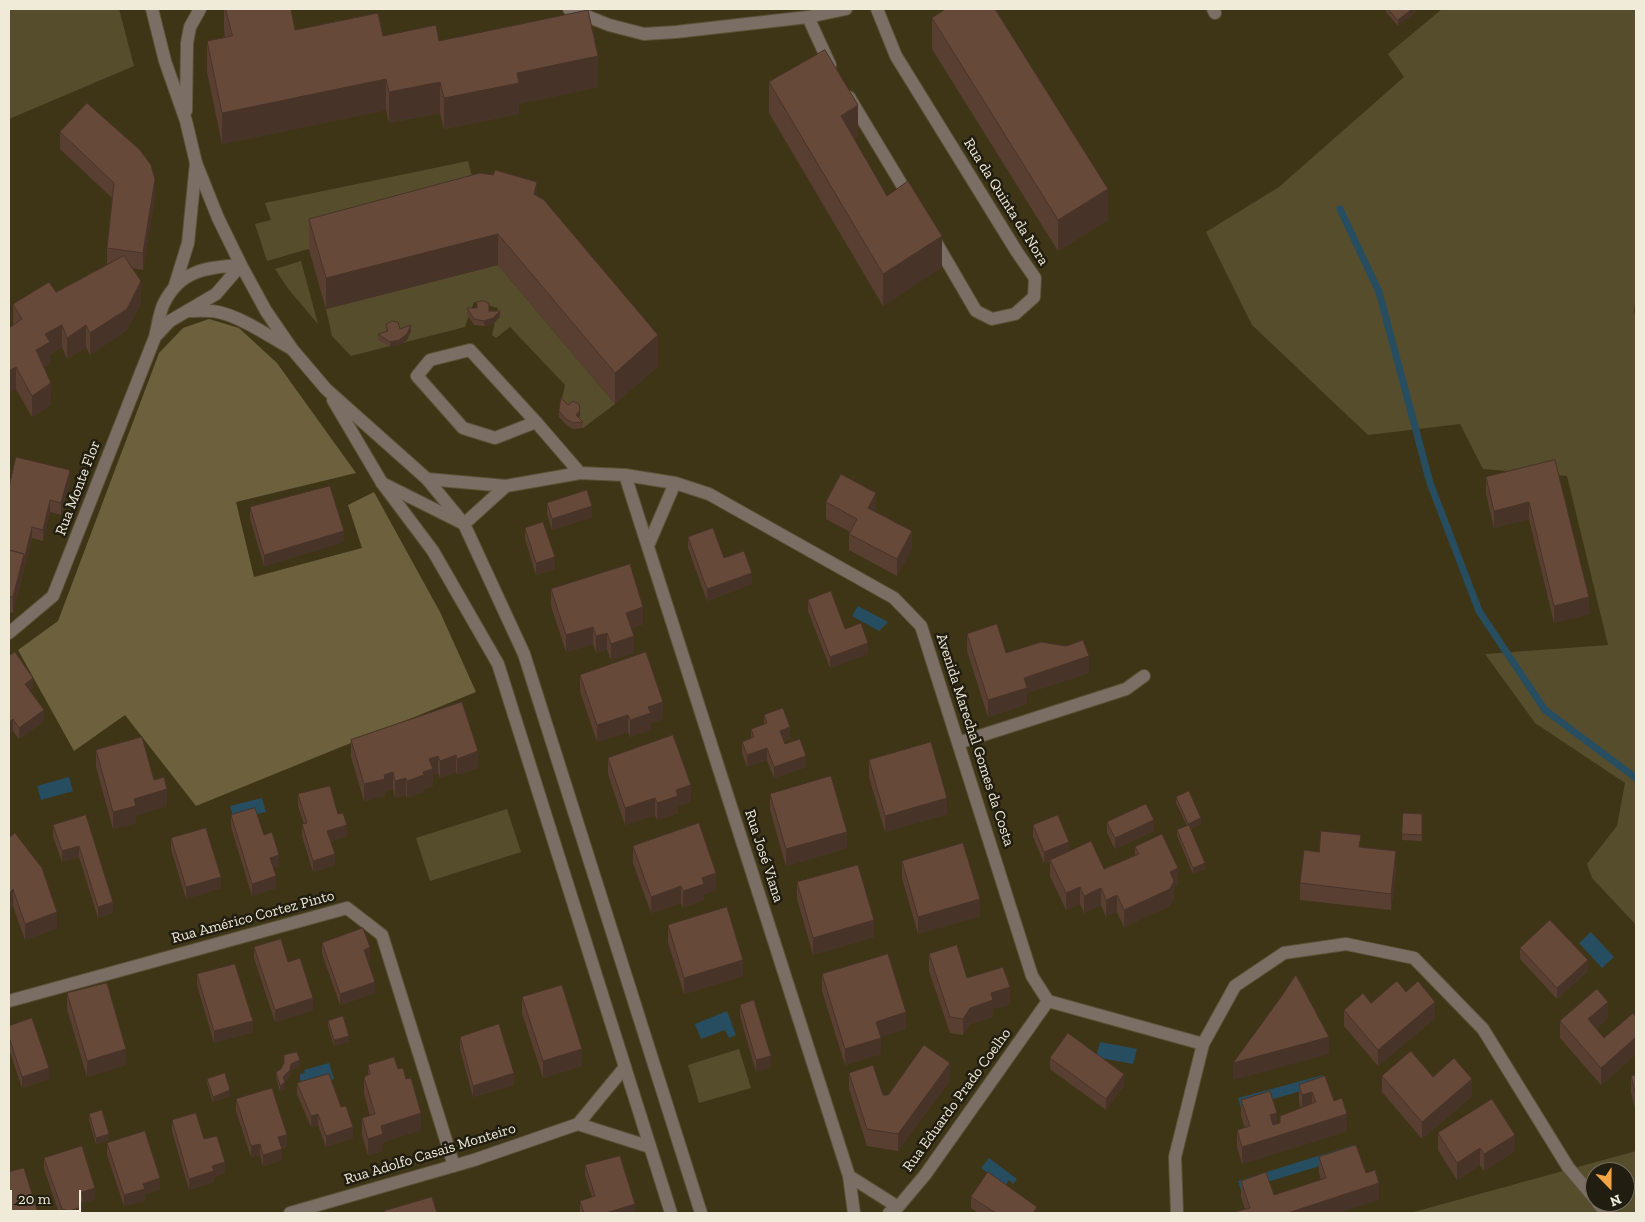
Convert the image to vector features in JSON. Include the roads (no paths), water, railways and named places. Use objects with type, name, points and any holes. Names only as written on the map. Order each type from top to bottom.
[{"type":"street","points":[[152,9],[165,61],[186,121],[196,162],[218,218],[266,311],[292,349],[326,389],[427,479],[464,524],[524,654],[701,1213]]},
{"type":"street","points":[[186,121],[187,43],[190,27],[200,9]]},
{"type":"street","points":[[569,9],[609,25],[644,34],[808,18],[846,9]]},
{"type":"street","name":"Rua da Quinta da Nora","points":[[877,9],[896,56],[1017,252],[1036,278],[1034,297],[1015,314],[992,319],[976,311],[929,232]]},
{"type":"street","points":[[808,18],[835,73]]},
{"type":"street","points":[[844,90],[919,215]]},
{"type":"street","name":"Rua Monte Flor","points":[[9,633],[54,596],[155,337],[164,304],[173,289],[188,243],[196,162]]},
{"type":"street","points":[[173,289],[184,278],[198,271],[211,267],[241,265]]},
{"type":"street","points":[[155,337],[170,321],[216,294],[241,265]]},
{"type":"street","points":[[187,311],[220,313],[238,320],[292,349]]},
{"type":"street","points":[[536,422],[495,438],[463,428],[417,376],[430,360],[470,350],[536,422],[580,473]]},
{"type":"street","points":[[326,389],[382,483],[433,551],[498,664],[671,1213]]},
{"type":"street","name":"Avenida Marechal Gomes da Costa","points":[[427,479],[506,486],[580,473],[625,475],[676,482],[709,494],[894,598],[921,626],[1032,976],[1048,1001]]},
{"type":"street","name":"Rua José Viana","points":[[625,475],[849,1176],[854,1213]]},
{"type":"street","points":[[648,546],[676,482]]},
{"type":"street","points":[[382,483],[464,524]]},
{"type":"street","points":[[464,524],[506,486]]},
{"type":"street","points":[[958,743],[1126,689],[1144,676]]},
{"type":"street","name":"Rua Américo Cortez Pinto","points":[[9,1001],[347,908],[382,934],[454,1166]]},
{"type":"street","points":[[1177,1213],[1175,1157],[1204,1044],[1235,986],[1284,953],[1346,944],[1414,958],[1483,1029],[1568,1167],[1585,1188]]},
{"type":"street","points":[[1048,1001],[1204,1044]]},
{"type":"street","name":"Rua Eduardo Prado Coelho","points":[[893,1210],[925,1175],[1048,1001]]},
{"type":"street","points":[[625,1067],[578,1124],[650,1148]]},
{"type":"street","name":"Rua Adolfo Casais Monteiro","points":[[290,1213],[454,1166],[578,1124]]},
{"type":"street","points":[[849,1176],[893,1210]]},
{"type":"water","points":[[858,606],[888,622],[879,631],[852,616]]},
{"type":"water","points":[[69,777],[73,791],[41,800],[37,786]]},
{"type":"water","points":[[262,798],[266,812],[234,819],[230,806]]},
{"type":"water","points":[[1591,932],[1614,957],[1602,968],[1579,943]]},
{"type":"water","points":[[727,1011],[736,1035],[729,1038],[725,1030],[701,1039],[695,1024]]},
{"type":"water","points":[[1100,1042],[1137,1049],[1133,1064],[1096,1057]]},
{"type":"water","points":[[329,1063],[334,1079],[307,1087],[300,1080],[300,1074],[305,1073],[304,1070]]},
{"type":"water","points":[[1323,1075],[1326,1084],[1241,1108],[1238,1098]]},
{"type":"water","points":[[1353,1145],[1356,1155],[1241,1190],[1238,1181]]},
{"type":"water","points":[[989,1158],[1017,1179],[1013,1184],[1009,1180],[1005,1186],[981,1168]]},
{"type":"waterway","points":[[1340,209],[1379,292],[1430,483],[1479,611],[1545,710],[1636,778]]}]
